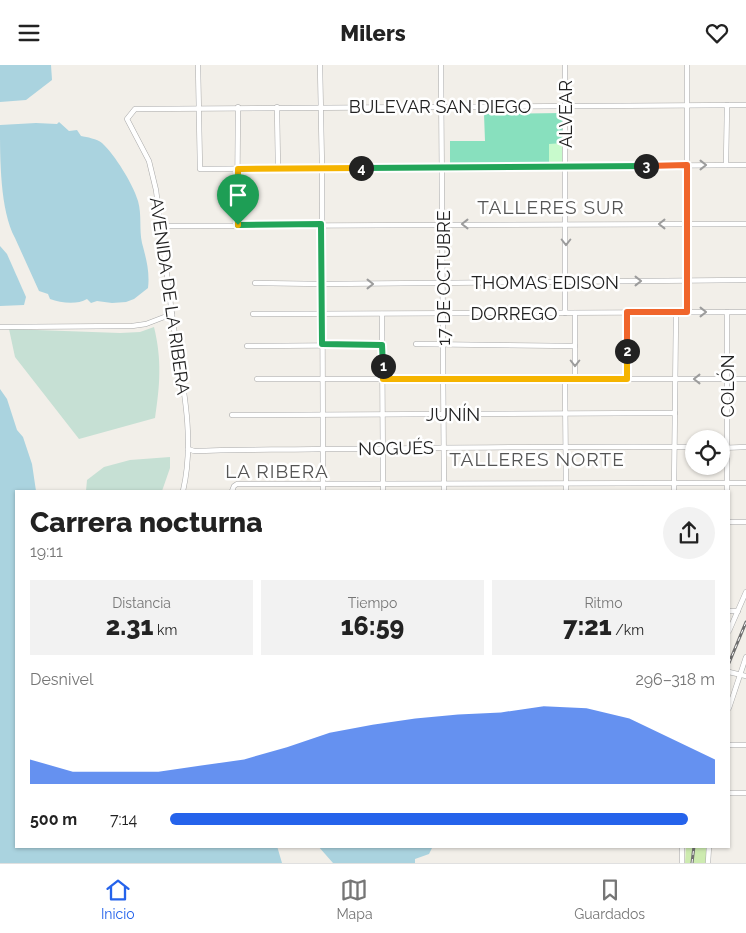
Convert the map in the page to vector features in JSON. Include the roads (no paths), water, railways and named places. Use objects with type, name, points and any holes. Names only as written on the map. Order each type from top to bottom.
[{"type":"street","points":[[198,65],[200,169],[746,165]]},
{"type":"street","points":[[320,65],[323,490]]},
{"type":"street","name":"17 DE OCTUBRE","points":[[441,65],[444,490]]},
{"type":"street","name":"ALVEAR","points":[[565,65],[565,313]]},
{"type":"street","points":[[687,65],[687,312]]},
{"type":"street","points":[[726,165],[727,105]]},
{"type":"street","name":"BULEVAR SAN DIEGO","points":[[135,109],[746,105]]},
{"type":"street","points":[[238,107],[238,225]]},
{"type":"street","points":[[277,107],[278,169]]},
{"type":"street","name":"AVENIDA DE LA RIBERA","points":[[135,109],[127,119],[149,161],[156,190],[183,388],[188,449],[187,473],[183,490]]},
{"type":"street","points":[[161,226],[746,224]]},
{"type":"street","name":"THOMAS EDISON","points":[[255,283],[746,281]]},
{"type":"street","name":"DORREGO","points":[[253,314],[746,311]]},
{"type":"street","points":[[627,312],[627,379]]},
{"type":"street","points":[[674,490],[676,312]]},
{"type":"street","name":"COLÓN","points":[[725,430],[727,312]]},
{"type":"street","points":[[575,313],[575,379]]},
{"type":"street","points":[[0,327],[132,326],[146,324],[172,314]]},
{"type":"street","points":[[382,314],[383,490]]},
{"type":"street","points":[[416,344],[575,346]]},
{"type":"street","points":[[247,346],[382,345]]},
{"type":"street","points":[[257,379],[746,379]]},
{"type":"street","points":[[565,379],[566,490]]},
{"type":"street","name":"JUNÍN","points":[[232,415],[675,413]]},
{"type":"street","name":"NOGUÉS","points":[[188,449],[194,451],[444,447],[685,447]]},
{"type":"street","points":[[730,448],[746,447]]},
{"type":"street","name":"COLÓN","points":[[726,475],[727,490]]},
{"type":"street","points":[[232,490],[234,485],[746,483]]},
{"type":"street","points":[[730,522],[746,522]]},
{"type":"street","points":[[730,629],[746,592]]},
{"type":"street","points":[[730,611],[738,611]]},
{"type":"street","points":[[730,705],[746,657]]},
{"type":"street","points":[[730,672],[746,676]]},
{"type":"street","points":[[730,745],[746,745]]},
{"type":"street","points":[[730,793],[746,793]]},
{"type":"street","points":[[682,848],[682,863]]},
{"type":"street","points":[[708,863],[709,848]]},
{"type":"water","points":[[0,65],[51,65],[52,80],[26,100],[0,102]]},
{"type":"water","points":[[59,122],[69,131],[77,130],[81,136],[95,139],[102,143],[118,162],[136,194],[139,206],[141,238],[147,265],[148,288],[134,299],[126,302],[97,301],[91,303],[87,299],[69,303],[50,299],[48,294],[39,291],[10,227],[2,184],[0,125],[57,124]]},
{"type":"water","points":[[0,246],[7,254],[26,297],[24,305],[0,306]]},
{"type":"water","points":[[0,389],[7,399],[17,430],[23,437],[32,464],[36,490],[15,490],[15,848],[278,848],[282,863],[0,863]]},
{"type":"water","points":[[320,848],[432,848],[429,854],[415,859],[415,863],[333,863]]},
{"type":"railway","points":[[730,661],[746,622]]},
{"type":"railway","points":[[692,863],[694,848]]},
{"type":"district","name":"TALLERES SUR","points":[[551,207]]},
{"type":"district","name":"TALLERES NORTE","points":[[537,459]]},
{"type":"district","name":"LA RIBERA","points":[[277,471]]}]
